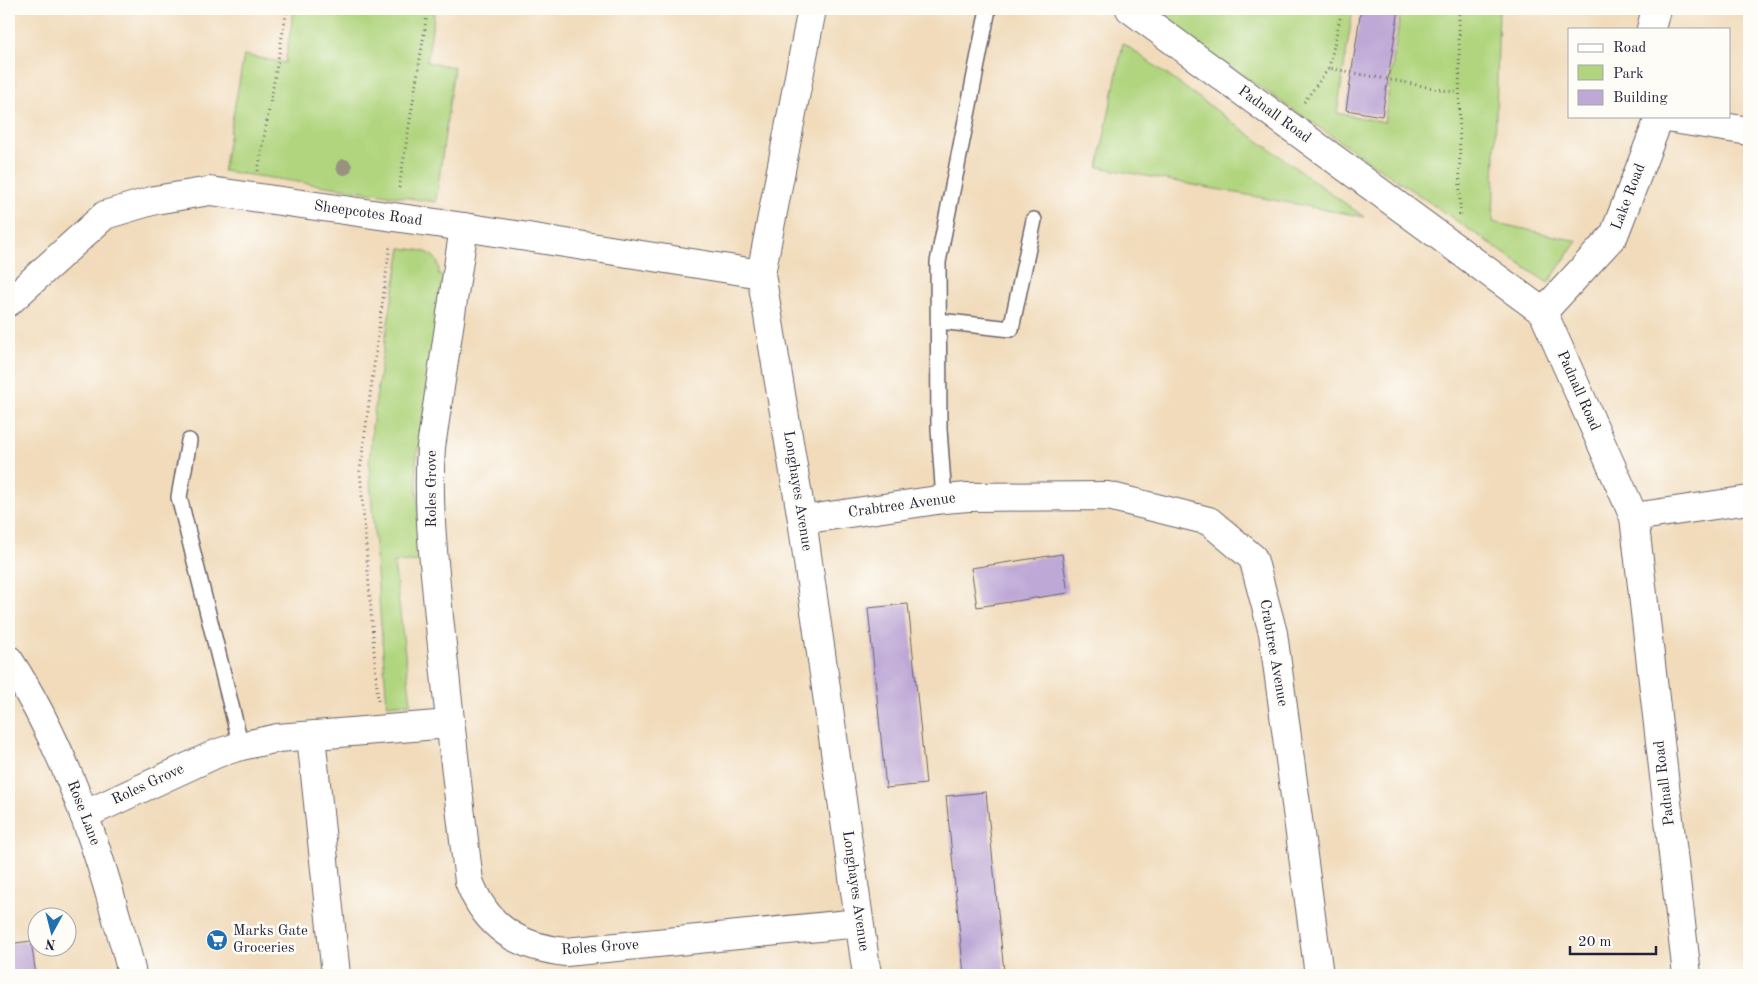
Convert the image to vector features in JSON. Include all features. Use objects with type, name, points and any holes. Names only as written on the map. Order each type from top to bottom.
[{"type":"street","name":"Longhayes Avenue","points":[[812,9],[762,274],[802,520],[867,975]]},
{"type":"street","name":"Padnall Road","points":[[1130,9],[1543,312],[1634,517],[1687,975]]},
{"type":"street","points":[[1651,28],[1656,9]]},
{"type":"street","name":"Lake Road","points":[[1543,312],[1614,235],[1659,118]]},
{"type":"street","name":"Lake Road","points":[[1672,118],[1749,131]]},
{"type":"street","name":"Sheepcotes Road","points":[[9,302],[105,215],[155,200],[210,191],[464,227],[762,274]]},
{"type":"street","name":"Roles Grove","points":[[464,227],[431,447],[429,478],[433,545],[450,724],[469,881],[475,898],[485,914],[498,926],[522,942],[544,950],[566,952],[859,923]]},
{"type":"street","name":"Crabtree Avenue","points":[[802,520],[968,497],[1108,496],[1209,521],[1253,558],[1273,633],[1319,975]]},
{"type":"street","points":[[1634,517],[1749,500]]},
{"type":"street","name":"Rose Lane","points":[[9,660],[57,746],[84,815],[101,863],[132,975]]},
{"type":"street","name":"Roles Grove","points":[[84,815],[218,753],[241,746],[278,738],[450,724]]},
{"type":"street","points":[[311,736],[336,975]]},
{"type":"lane","points":[[944,499],[940,429],[938,262],[988,9]]},
{"type":"lane","points":[[939,321],[1011,329],[1034,220]]},
{"type":"lane","points":[[189,441],[179,497],[241,746]]},
{"type":"path","points":[[253,198],[287,9]]},
{"type":"path","points":[[399,189],[428,9]]},
{"type":"path","points":[[1288,125],[1329,68],[1342,9]]},
{"type":"path","points":[[1459,9],[1460,252]]},
{"type":"path","points":[[1329,68],[1459,93]]},
{"type":"path","points":[[380,729],[360,471],[391,238]]},
{"type":"green space","points":[[294,9],[435,9],[427,62],[454,67],[436,202],[223,171],[244,55],[285,63]]},
{"type":"green space","points":[[1145,9],[1353,9],[1337,113],[1384,122],[1401,9],[1499,9],[1493,222],[1577,241],[1548,283]]},
{"type":"green space","points":[[1123,43],[1364,217],[1098,167]]},
{"type":"green space","points":[[401,248],[422,251],[433,256],[438,266],[439,275],[446,277],[416,463],[421,561],[394,563],[411,703],[387,705],[369,467],[372,427],[382,358]]},
{"type":"building","points":[[1361,9],[1399,9],[1382,116],[1346,110]]},
{"type":"building","points":[[1062,554],[1068,593],[977,607],[971,568]]},
{"type":"building","points":[[908,604],[926,784],[886,788],[868,608]]},
{"type":"building","points":[[986,792],[1004,972],[964,975],[946,796]]},
{"type":"building","points":[[28,941],[28,956],[33,956],[36,975],[9,975],[9,944]]},
{"type":"place","name":"Marks Gate Groceries","points":[[217,940]]}]
